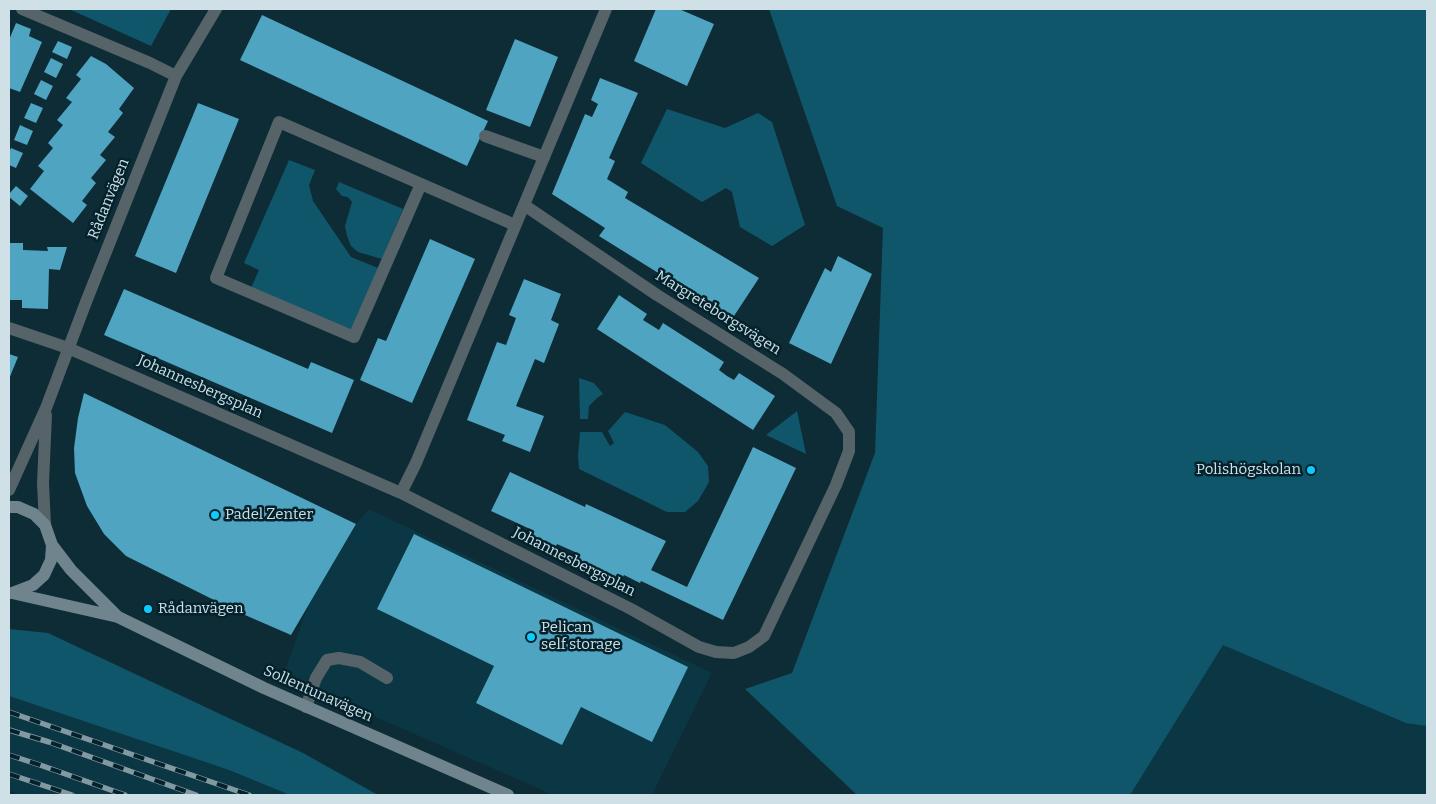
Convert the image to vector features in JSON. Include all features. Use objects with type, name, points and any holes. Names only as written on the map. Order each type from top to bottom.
[{"type":"street","points":[[22,9],[150,63],[176,76]]},
{"type":"street","name":"Rådanvägen","points":[[9,490],[46,408],[176,76],[216,9]]},
{"type":"street","points":[[401,493],[416,463],[606,9]]},
{"type":"street","points":[[421,184],[354,337],[216,278],[279,122],[515,225]]},
{"type":"street","points":[[485,136],[544,158]]},
{"type":"street","name":"Margreteborgsvägen","points":[[524,204],[657,295],[783,374],[836,413],[849,432],[849,451],[836,485],[764,636],[734,653]]},
{"type":"street","name":"Johannesbergsplan","points":[[9,328],[68,348],[401,493],[631,609],[699,647],[716,652],[734,653]]},
{"type":"street","name":"Rådanvägen","points":[[44,525],[43,483],[46,408]]},
{"type":"street","points":[[9,507],[18,507],[34,514],[44,525]]},
{"type":"street","name":"Sollentunavägen","points":[[44,525],[52,545],[71,570],[118,617]]},
{"type":"street","points":[[10,592],[33,585],[44,575],[51,560],[52,545]]},
{"type":"street","name":"Sollentunavägen","points":[[10,592],[118,617],[264,688],[508,795]]},
{"type":"street","points":[[306,707],[316,678],[327,660],[339,658],[360,662],[387,678]]},
{"type":"shaded area","points":[[69,9],[171,9],[151,46]]},
{"type":"shaded area","points":[[769,9],[1427,9],[1427,726],[1406,723],[1223,645],[1130,795],[857,795],[745,689],[792,673],[875,453],[883,228],[837,206]]},
{"type":"shaded area","points":[[667,109],[725,128],[758,113],[772,122],[805,225],[772,246],[740,227],[732,192],[726,188],[702,202],[641,163]]},
{"type":"shaded area","name":"Polishögskolan","points":[[1427,144],[1427,795],[1079,795],[1425,145]]},
{"type":"shaded area","points":[[289,160],[315,170],[309,185],[313,201],[351,257],[378,268],[351,331],[251,288],[259,270],[244,263]]},
{"type":"shaded area","points":[[339,182],[403,209],[382,259],[358,252],[351,246],[345,226],[352,202],[348,197],[342,196],[336,189]]},
{"type":"shaded area","points":[[579,378],[594,383],[603,394],[589,406],[588,419],[580,419]]},
{"type":"shaded area","points":[[797,411],[806,454],[766,435]]},
{"type":"shaded area","points":[[625,412],[665,425],[698,452],[708,466],[709,482],[698,501],[685,512],[667,512],[579,469],[580,432],[602,432],[610,446],[614,443],[608,431]]},
{"type":"shaded area","points":[[369,509],[712,673],[652,795],[553,795],[283,676],[308,606],[356,524]]},
{"type":"shaded area","points":[[9,629],[48,633],[303,753],[378,795],[290,795],[229,770],[9,696]]},
{"type":"shaded area","points":[[9,696],[229,770],[290,795],[22,795],[9,791]]},
{"type":"building","points":[[656,9],[679,9],[714,24],[687,86],[634,61]]},
{"type":"building","points":[[262,15],[488,121],[467,166],[240,60]]},
{"type":"building","points":[[16,23],[31,29],[29,36],[42,42],[20,92],[9,88],[9,40]]},
{"type":"building","points":[[515,39],[558,57],[530,127],[486,110]]},
{"type":"building","points":[[58,41],[72,47],[67,59],[52,52]]},
{"type":"building","points":[[91,56],[106,64],[134,88],[119,109],[123,113],[108,132],[115,137],[100,155],[106,160],[91,178],[96,183],[82,201],[87,205],[73,223],[30,189],[44,171],[38,166],[53,148],[48,143],[63,125],[57,120],[72,102],[66,98],[81,79],[76,75]]},
{"type":"building","points":[[51,58],[63,64],[56,78],[44,72]]},
{"type":"building","points":[[600,78],[638,93],[609,158],[615,161],[607,179],[628,192],[625,198],[759,278],[732,319],[599,236],[605,228],[552,194],[585,114],[592,117],[598,104],[591,100]]},
{"type":"building","points":[[41,80],[53,86],[46,100],[34,94]]},
{"type":"building","points":[[31,103],[43,108],[36,123],[24,118]]},
{"type":"building","points":[[198,103],[239,119],[176,273],[135,256]]},
{"type":"building","points":[[20,125],[33,131],[27,145],[14,140]]},
{"type":"building","points":[[11,148],[23,153],[16,168],[9,165],[9,152]]},
{"type":"building","points":[[16,186],[28,196],[20,206],[9,197],[9,194]]},
{"type":"building","points":[[430,239],[475,259],[412,403],[360,380],[378,338],[386,341]]},
{"type":"building","points":[[9,243],[23,243],[23,250],[48,251],[47,247],[67,247],[60,270],[49,269],[48,309],[22,308],[22,300],[9,300]]},
{"type":"building","points":[[838,256],[872,274],[831,364],[789,343],[825,268],[831,272]]},
{"type":"building","points":[[524,279],[561,294],[551,320],[559,324],[544,363],[535,359],[516,406],[544,416],[530,452],[502,441],[505,435],[467,420],[497,342],[506,345],[516,318],[509,315]]},
{"type":"building","points":[[124,289],[308,369],[311,362],[354,380],[332,433],[104,335]]},
{"type":"building","points":[[619,295],[647,314],[643,320],[659,330],[663,323],[724,362],[719,370],[727,376],[734,380],[739,373],[775,396],[753,430],[597,329]]},
{"type":"building","points":[[9,354],[18,357],[9,379]]},
{"type":"building","name":"Padel Zenter","points":[[84,393],[356,524],[291,635],[238,612],[126,556],[104,534],[87,506],[75,473],[74,448]]},
{"type":"building","points":[[753,447],[796,468],[723,620],[641,581],[640,583],[624,575],[620,582],[572,559],[575,552],[557,544],[554,550],[527,537],[530,529],[491,511],[510,472],[585,507],[586,504],[666,541],[651,570],[687,587]]},
{"type":"building","name":"Pelican self storage","points":[[414,534],[688,667],[652,742],[581,707],[562,745],[476,703],[494,666],[377,609]]},
{"type":"railway","points":[[9,712],[249,795]]},
{"type":"railway","points":[[9,730],[49,742],[196,795]]},
{"type":"railway","points":[[9,755],[125,795]]},
{"type":"railway","points":[[9,774],[72,795]]},
{"type":"place","name":"Polishögskolan","points":[[1311,470]]},
{"type":"place","name":"Padel Zenter","points":[[215,515]]},
{"type":"place","name":"Rådanvägen","points":[[148,609]]},
{"type":"place","name":"Pelican self storage","points":[[531,637]]}]
